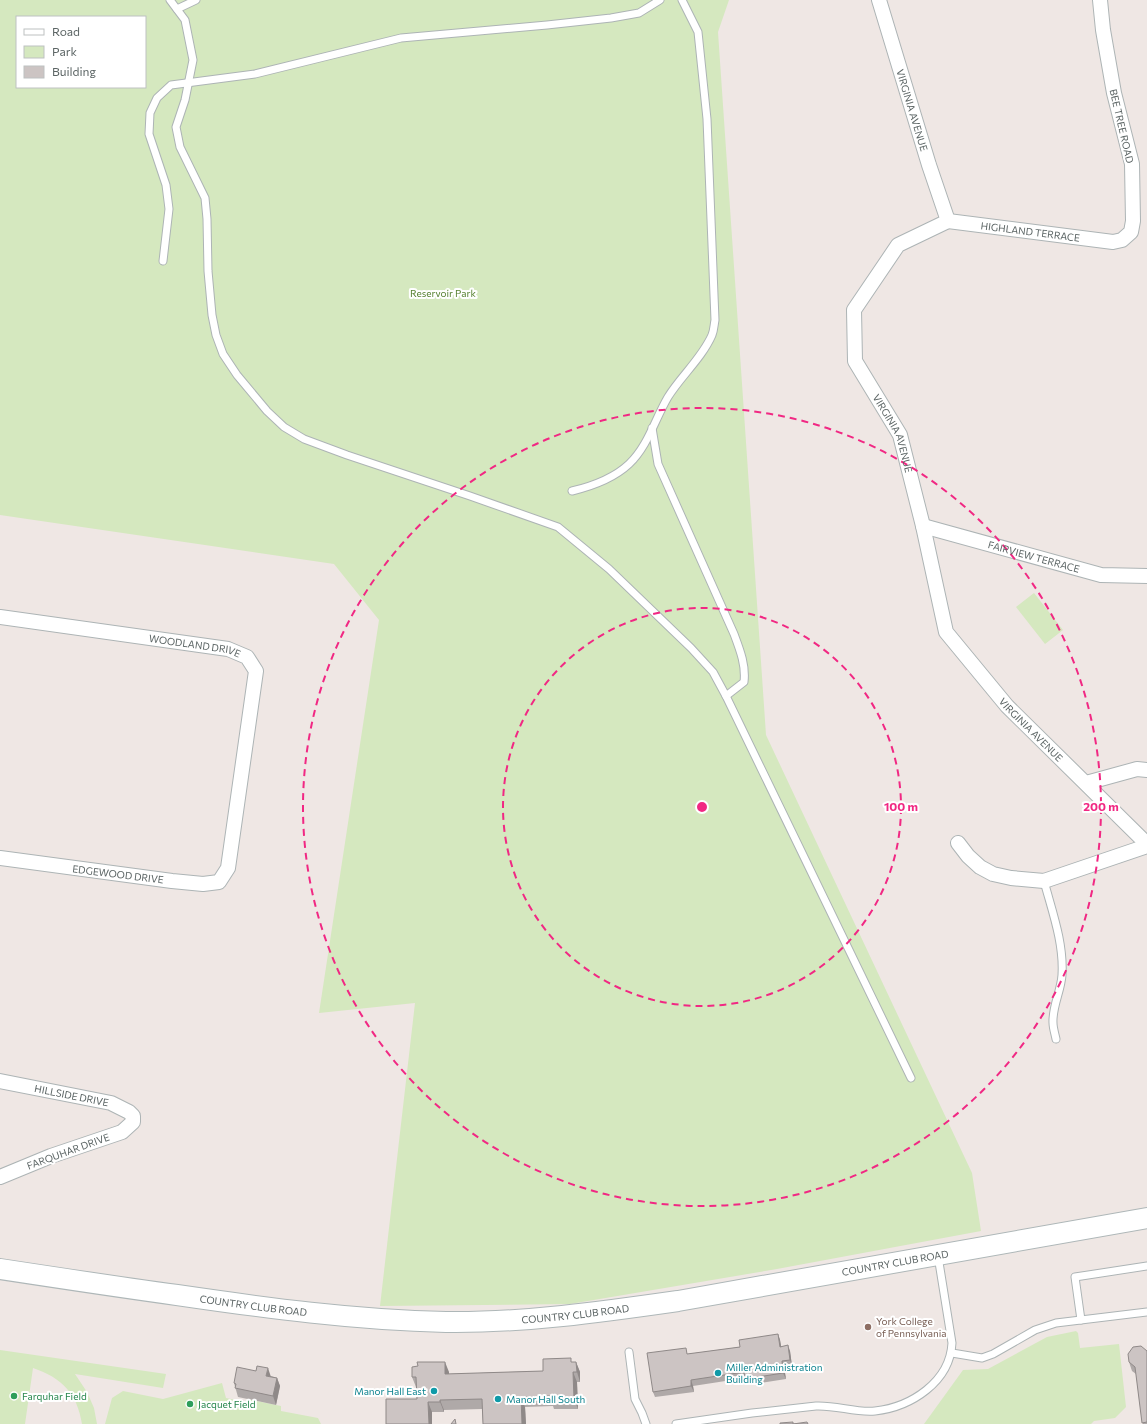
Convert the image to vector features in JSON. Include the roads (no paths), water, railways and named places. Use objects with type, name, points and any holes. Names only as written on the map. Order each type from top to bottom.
[{"type":"main road","name":"COUNTRY CLUB ROAD","points":[[0,1269],[321,1315],[447,1322],[527,1320],[602,1312],[678,1301],[1147,1218]]},
{"type":"street","name":"VIRGINIA AVENUE","points":[[879,0],[929,165],[948,221],[898,245],[854,310],[855,361],[900,435],[923,526],[946,632],[1007,706],[1147,845]]},
{"type":"street","name":"BEE TREE ROAD","points":[[1100,0],[1103,30],[1114,93],[1132,164],[1133,221],[1131,232],[1122,240],[1113,242]]},
{"type":"street","name":"HIGHLAND TERRACE","points":[[948,221],[1113,242]]},
{"type":"street","name":"FAIRVIEW TERRACE","points":[[923,526],[1101,575],[1147,576]]},
{"type":"street","name":"WOODLAND DRIVE","points":[[0,617],[228,649],[247,657],[256,671],[228,868]]},
{"type":"street","points":[[1086,783],[1137,769],[1147,770]]},
{"type":"street","points":[[958,843],[968,856],[980,867],[993,874],[1011,878],[1044,881],[1147,845]]},
{"type":"street","name":"EDGEWOOD DRIVE","points":[[0,858],[203,884],[219,882],[228,868]]},
{"type":"street","name":"HILLSIDE DRIVE","points":[[0,1081],[111,1103],[129,1112],[133,1116],[133,1122]]},
{"type":"street","name":"FARQUHAR DRIVE","points":[[0,1177],[51,1156],[122,1132],[133,1122]]},
{"type":"lane","points":[[170,0],[185,20],[194,60],[185,100],[176,127],[180,147],[205,198],[208,271],[212,315],[216,335],[223,354],[237,375],[267,412],[284,427],[304,439],[558,527],[609,569],[691,648],[713,672],[726,696],[911,1078]]},
{"type":"lane","points":[[177,9],[196,0]]},
{"type":"lane","points":[[163,261],[169,209],[166,185],[149,134],[150,113],[157,98],[171,85],[255,74],[400,38],[547,25],[639,13],[660,0]]},
{"type":"lane","points":[[572,491],[595,485],[612,476],[630,463],[644,444],[668,396],[704,349],[712,334],[715,320],[707,119],[698,32],[682,0]]},
{"type":"lane","points":[[652,428],[658,464],[734,634],[742,656],[745,671],[744,682],[726,696]]},
{"type":"lane","points":[[1044,881],[1062,957],[1062,976],[1053,1014],[1056,1039]]},
{"type":"lane","points":[[676,1424],[752,1413],[816,1406],[874,1411],[889,1408],[914,1398],[936,1382],[947,1367],[952,1353],[952,1343],[938,1256]]},
{"type":"lane","points":[[1081,1320],[1075,1277],[1147,1266]]},
{"type":"lane","points":[[952,1353],[976,1357],[987,1356],[1035,1330],[1056,1323],[1147,1312]]},
{"type":"lane","points":[[629,1352],[635,1399],[646,1424]]},
{"type":"place","name":"York College of Pennsylvania","points":[[868,1327]]},
{"type":"place","name":"Miller Administration Building","points":[[718,1373]]},
{"type":"place","name":"Manor Hall East","points":[[434,1391]]},
{"type":"place","name":"Farquhar Field","points":[[14,1396]]},
{"type":"place","name":"Manor Hall South","points":[[498,1399]]},
{"type":"place","name":"Jacquet Field","points":[[190,1404]]},
{"type":"park label","name":"Reservoir Park","points":[[443,293]]}]
